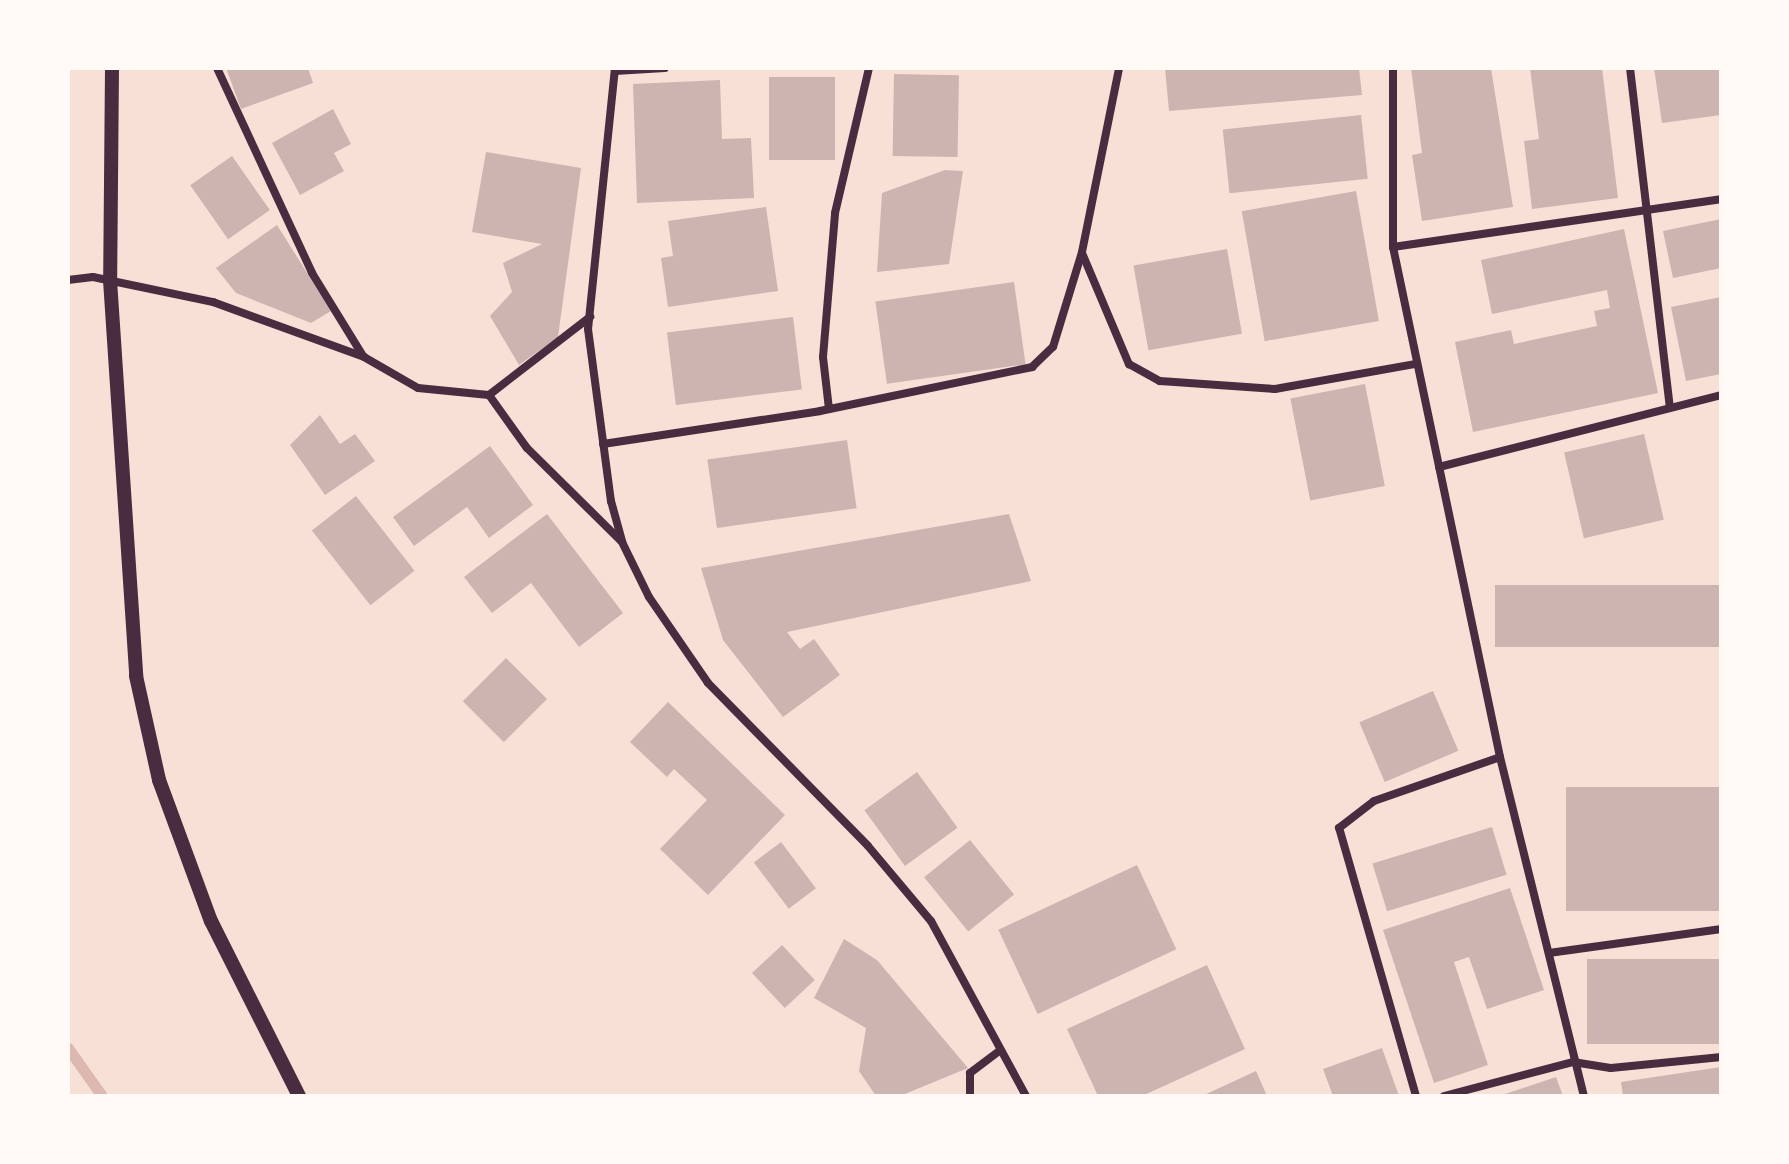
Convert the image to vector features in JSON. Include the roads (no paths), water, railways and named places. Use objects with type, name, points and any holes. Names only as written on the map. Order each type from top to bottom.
[{"type":"street","points":[[112,68],[110,280],[136,676],[159,780],[211,921],[299,1096]]},
{"type":"street","points":[[217,68],[312,273],[364,357]]},
{"type":"street","points":[[665,68],[615,69],[591,317],[603,444],[622,542],[649,597],[708,683],[868,846],[931,921],[1026,1096]]},
{"type":"street","points":[[829,409],[823,357],[835,213],[869,68]]},
{"type":"street","points":[[603,444],[829,409],[1032,367],[1053,347],[1082,252],[1119,68]]},
{"type":"street","points":[[1393,68],[1393,247],[1500,757],[1573,1062],[1584,1096]]},
{"type":"street","points":[[1630,68],[1670,408]]},
{"type":"street","points":[[1393,247],[1721,199]]},
{"type":"street","points":[[1082,252],[1129,364],[1160,381],[1275,389],[1416,364]]},
{"type":"street","points":[[68,280],[110,280],[213,302],[364,357],[418,388],[489,395],[591,317]]},
{"type":"street","points":[[489,395],[527,448],[622,542]]},
{"type":"street","points":[[1439,467],[1721,395]]},
{"type":"street","points":[[1416,1096],[1339,828],[1374,801],[1500,757]]},
{"type":"street","points":[[1549,953],[1721,929]]},
{"type":"street","points":[[970,1096],[970,1073],[1000,1050]]},
{"type":"street","points":[[1444,1096],[1573,1062],[1611,1068],[1721,1057]]},
{"type":"waterway","points":[[68,1048],[102,1096]]}]
